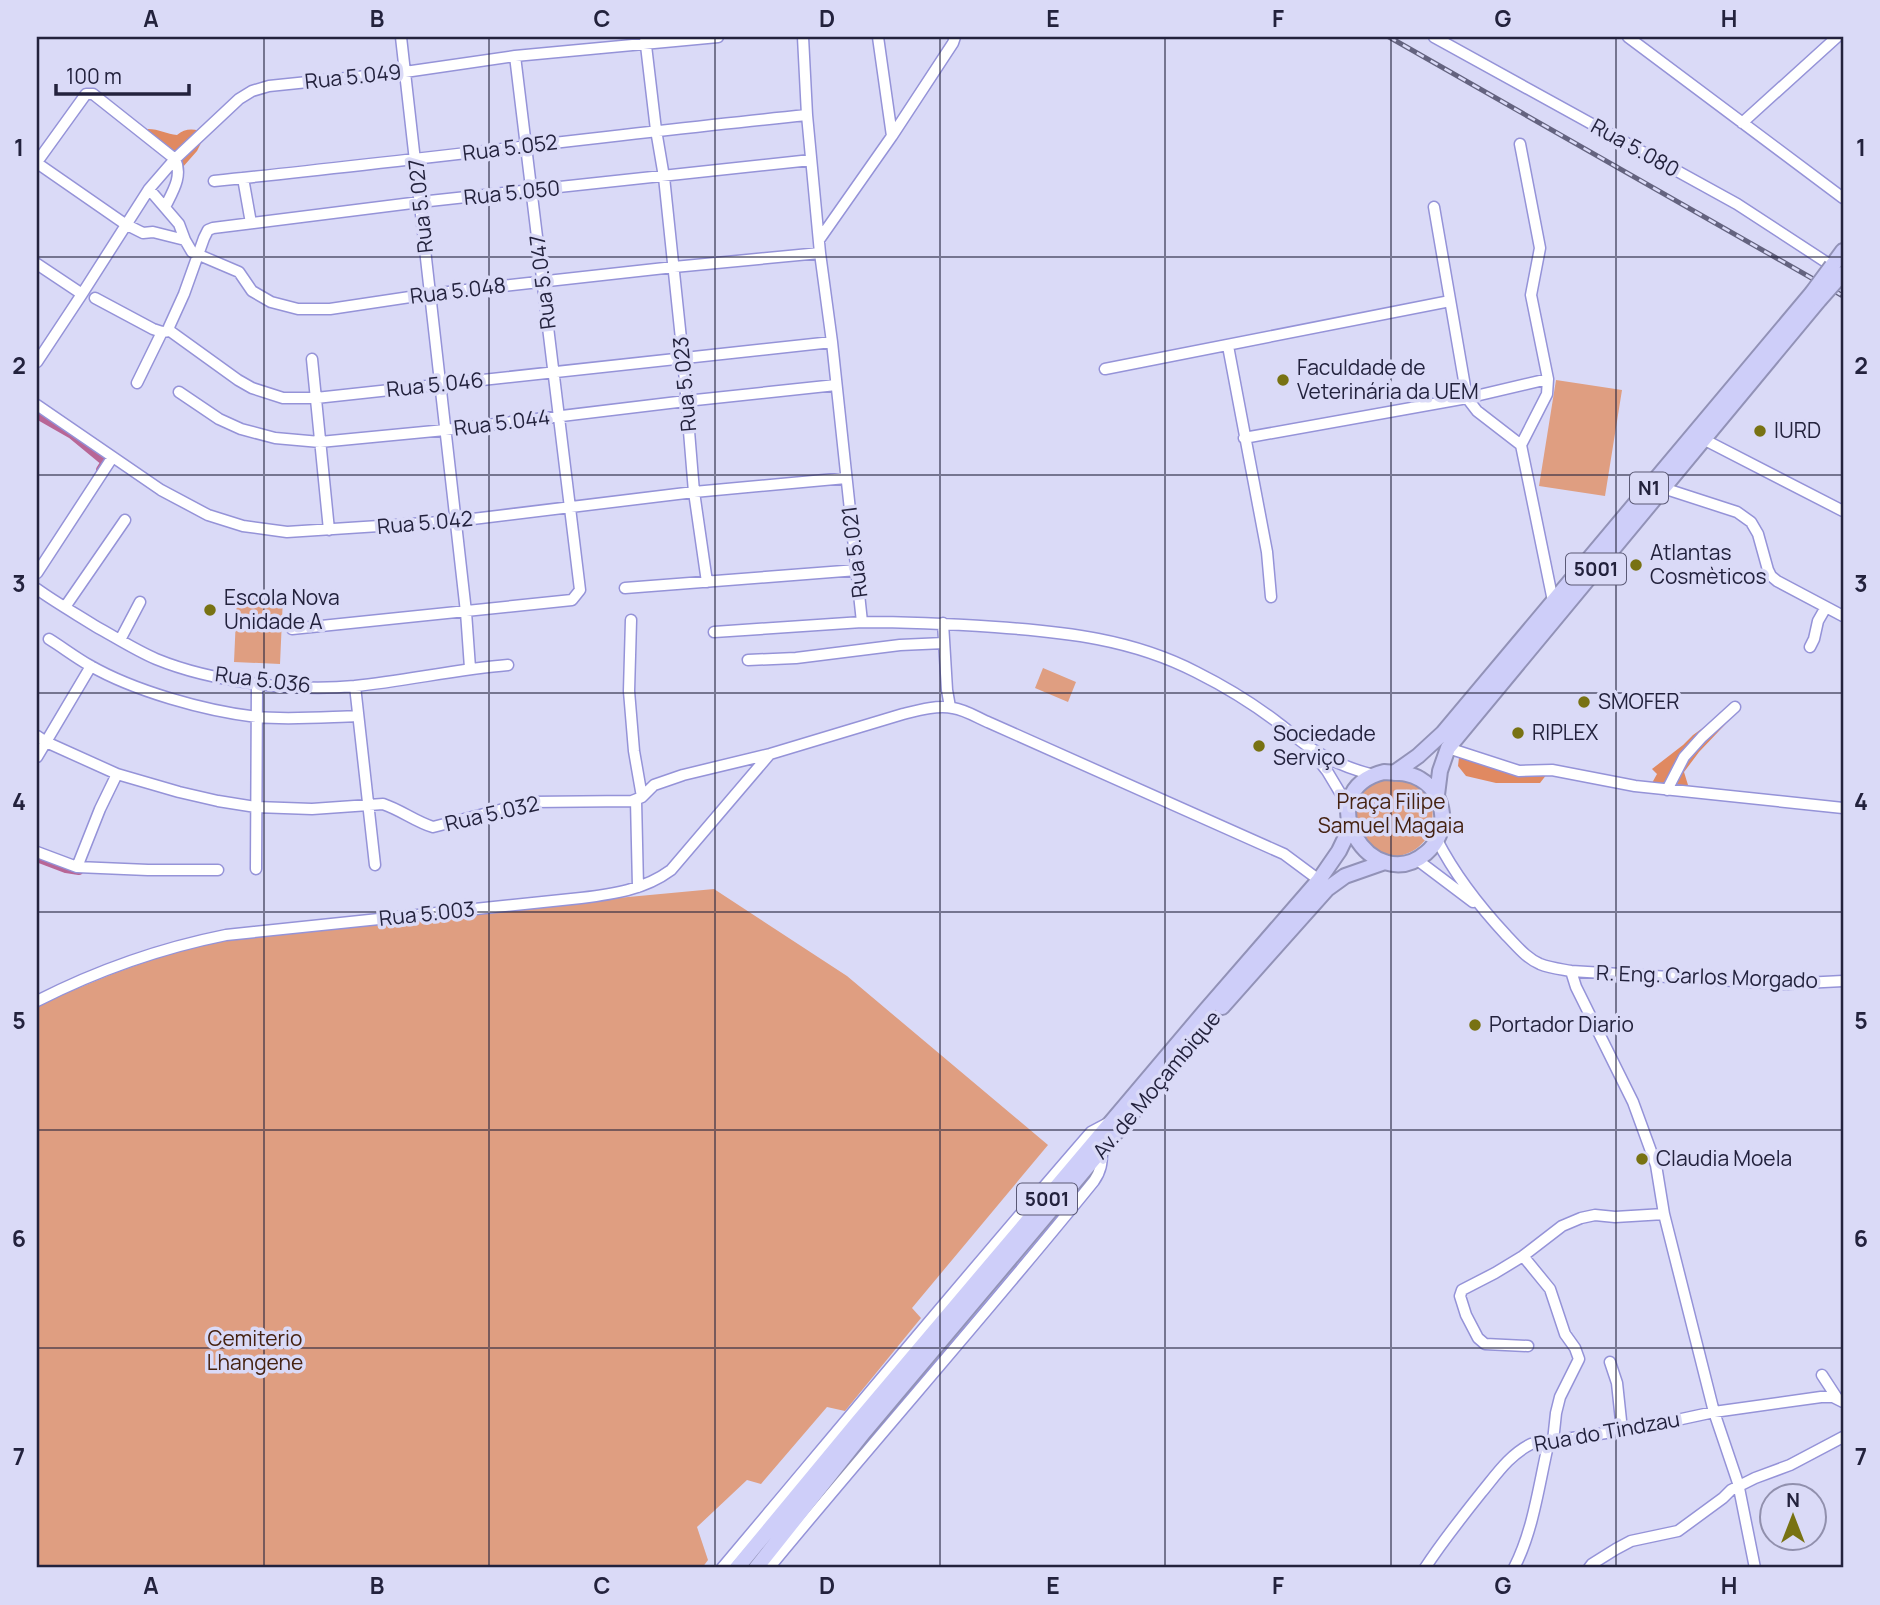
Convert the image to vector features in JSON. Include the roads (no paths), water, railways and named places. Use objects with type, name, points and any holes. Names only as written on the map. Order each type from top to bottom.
[{"type":"highway","name":"N1","points":[[1394,773],[1437,739],[1839,271],[1843,251]]},
{"type":"highway","name":"N1","points":[[1775,352],[1815,296]]},
{"type":"highway","name":"5001","points":[[1437,840],[1442,825],[1442,810],[1437,795],[1440,771],[1448,748],[1775,352]]},
{"type":"highway","points":[[1437,795],[1419,777],[1407,773],[1384,772],[1374,775],[1357,787],[1348,806],[1355,838],[1363,849],[1385,862],[1401,863],[1416,859],[1428,851],[1437,840]]},
{"type":"highway","name":"Av. de Moçambique","points":[[737,1568],[1319,880],[1339,851],[1351,826]]},
{"type":"highway","name":"Av. de Moçambique","points":[[756,1568],[864,1432],[1212,1017],[1328,889],[1345,876],[1385,862]]},
{"type":"street","name":"Rua 5.027","points":[[401,37],[466,612],[470,668]]},
{"type":"street","name":"Rua 5.049","points":[[37,362],[149,189],[218,117],[252,91],[269,86],[405,72],[646,40],[718,37]]},
{"type":"street","name":"Rua 5.021","points":[[803,37],[818,240],[832,342],[862,622],[943,623],[1052,631],[1086,635],[1124,645],[1172,660],[1247,700],[1303,743]]},
{"type":"street","points":[[878,37],[892,136]]},
{"type":"street","points":[[818,240],[892,136],[953,43],[954,37]]},
{"type":"street","name":"Rua 5.080","points":[[1434,37],[1737,204],[1839,271]]},
{"type":"street","points":[[1629,37],[1643,40],[1742,123],[1843,198]]},
{"type":"street","points":[[1742,123],[1837,37]]},
{"type":"street","name":"Rua 5.023","points":[[646,40],[664,177],[695,492],[707,582]]},
{"type":"street","name":"Rua 5.047","points":[[292,629],[572,600],[580,590],[515,57]]},
{"type":"street","points":[[166,207],[179,175],[175,159],[93,94],[86,94],[37,162],[125,225],[143,233],[153,232],[185,240]]},
{"type":"street","name":"Rua 5.052","points":[[214,181],[807,115]]},
{"type":"street","points":[[1520,144],[1540,247],[1531,295],[1548,379],[1547,394],[1521,445],[1553,601]]},
{"type":"street","name":"Rua 5.050","points":[[198,256],[208,230],[213,228],[420,202],[811,160]]},
{"type":"street","points":[[243,178],[251,223]]},
{"type":"street","points":[[137,383],[169,327],[198,256],[192,252],[179,224],[149,189]]},
{"type":"street","points":[[1434,207],[1466,398],[1477,411],[1521,445]]},
{"type":"street","name":"Rua 5.048","points":[[198,256],[239,272],[252,292],[271,302],[298,309],[330,309],[430,293],[820,253]]},
{"type":"street","points":[[37,264],[82,295]]},
{"type":"street","name":"Rua 5.046","points":[[95,298],[153,329],[166,331],[252,388],[283,398],[316,398],[832,342]]},
{"type":"street","points":[[1105,369],[1450,301]]},
{"type":"street","points":[[1228,346],[1267,552],[1271,597]]},
{"type":"street","points":[[312,359],[329,530]]},
{"type":"street","points":[[1244,438],[1466,398],[1548,379]]},
{"type":"street","name":"Rua 5.044","points":[[179,392],[219,419],[241,429],[275,438],[320,442],[836,385]]},
{"type":"street","name":"Rua 5.042","points":[[37,405],[160,490],[208,515],[243,526],[287,532],[456,521],[695,492],[846,478]]},
{"type":"street","points":[[1703,439],[1843,511]]},
{"type":"street","points":[[37,573],[112,458]]},
{"type":"street","points":[[1663,488],[1737,512],[1751,522],[1758,534],[1771,576],[1843,616]]},
{"type":"street","points":[[65,607],[125,520]]},
{"type":"street","points":[[625,588],[857,570]]},
{"type":"street","name":"Rua 5.036","points":[[37,591],[156,659],[195,671],[257,683],[303,687],[355,686],[470,668],[508,665]]},
{"type":"street","points":[[120,640],[140,601]]},
{"type":"street","points":[[1810,648],[1818,621],[1826,607]]},
{"type":"street","points":[[631,620],[629,691],[639,798],[638,887]]},
{"type":"street","points":[[714,632],[862,622]]},
{"type":"street","points":[[943,623],[950,707]]},
{"type":"street","points":[[49,639],[91,666],[147,691],[202,706],[256,717],[358,716]]},
{"type":"street","points":[[748,660],[796,658],[900,645],[944,643]]},
{"type":"street","points":[[37,757],[41,739],[91,666]]},
{"type":"street","points":[[256,869],[257,683]]},
{"type":"street","points":[[355,686],[375,865]]},
{"type":"street","points":[[639,798],[654,785],[670,779],[770,754],[903,714],[950,707],[1284,854],[1319,880]]},
{"type":"street","points":[[1667,790],[1684,757],[1735,707]]},
{"type":"street","name":"Rua 5.032","points":[[41,739],[117,774],[218,801],[256,807],[312,809],[383,804],[433,827],[531,802],[639,798]]},
{"type":"street","points":[[1303,743],[1333,762],[1374,775]]},
{"type":"street","points":[[1303,743],[1327,771],[1348,806]]},
{"type":"street","points":[[1448,748],[1519,771],[1552,770],[1635,786],[1843,808]]},
{"type":"street","name":"Rua 5.003","points":[[37,1001],[137,960],[200,940],[226,935],[624,892],[671,870],[770,754]]},
{"type":"street","points":[[77,867],[117,774]]},
{"type":"street","points":[[1437,840],[1482,908]]},
{"type":"street","points":[[37,852],[77,867],[218,870]]},
{"type":"street","points":[[1416,859],[1482,908]]},
{"type":"street","name":"R. Eng. Carlos Morgado","points":[[1482,908],[1522,952],[1538,963],[1553,968],[1785,984],[1843,981]]},
{"type":"street","points":[[1571,971],[1582,1000],[1633,1102],[1656,1165],[1665,1219],[1714,1412],[1738,1486],[1755,1568]]},
{"type":"street","points":[[722,1568],[1084,1140],[1094,1130],[1112,1122]]},
{"type":"street","points":[[769,1568],[1089,1187],[1099,1174],[1102,1150]]},
{"type":"street","points":[[1528,1346],[1485,1344],[1478,1338],[1466,1314],[1460,1296],[1462,1290],[1523,1256],[1562,1226],[1581,1218],[1595,1215],[1665,1219]]},
{"type":"street","points":[[1514,1568],[1537,1499],[1560,1397],[1579,1359],[1565,1334],[1550,1289],[1523,1256]]},
{"type":"street","points":[[1610,1362],[1617,1383],[1622,1430]]},
{"type":"street","points":[[1822,1376],[1836,1397],[1843,1402]]},
{"type":"street","name":"Rua do Tindzau","points":[[1425,1568],[1508,1460],[1531,1444],[1714,1412],[1821,1397],[1833,1397],[1843,1402]]},
{"type":"street","points":[[1589,1568],[1631,1541],[1678,1531],[1738,1486],[1790,1465],[1843,1437]]},
{"type":"waterway","points":[[37,414],[72,434],[106,462],[101,470]]},
{"type":"waterway","points":[[37,857],[79,870]]},
{"type":"railway","points":[[1389,37],[1843,296]]},
{"type":"place","name":"Faculdade de Veterinária da UEM","points":[[1283,380]]},
{"type":"place","name":"IURD","points":[[1760,431]]},
{"type":"place","name":"Atlantas Cosmèticos","points":[[1636,565]]},
{"type":"place","name":"Escola Nova Unidade A","points":[[210,610]]},
{"type":"place","name":"SMOFER","points":[[1584,702]]},
{"type":"place","name":"RIPLEX","points":[[1518,733]]},
{"type":"place","name":"Sociedade Serviço","points":[[1259,746]]},
{"type":"place","name":"Portador Diario","points":[[1475,1025]]},
{"type":"place","name":"Claudia Moela","points":[[1642,1159]]},
{"type":"park label","name":"Praça Filipe Samuel Magaia","points":[[1391,814]]},
{"type":"park label","name":"Cemiterio Lhangene","points":[[255,1351]]}]
